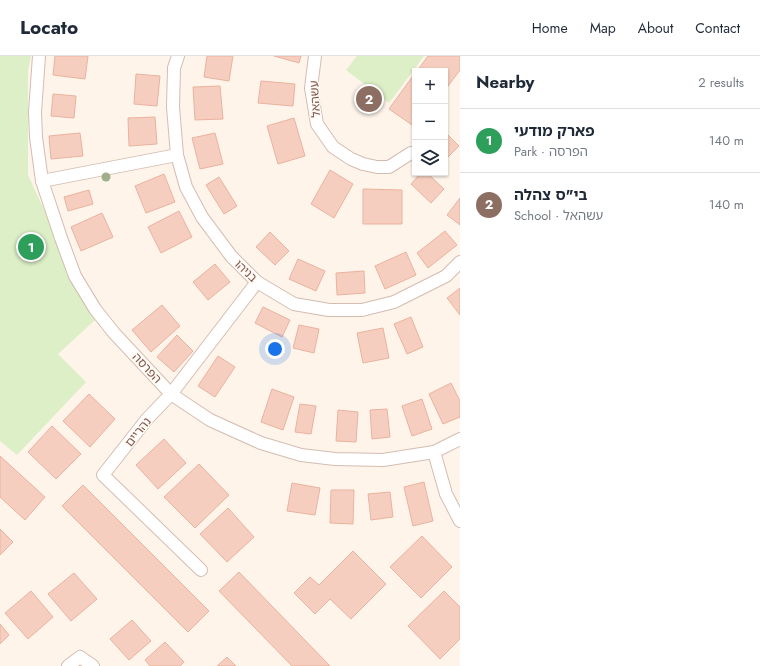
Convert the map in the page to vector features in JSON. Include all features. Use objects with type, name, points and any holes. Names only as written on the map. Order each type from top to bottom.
[{"type":"street","name":"הפרסה","points":[[39,56],[35,112],[36,137],[42,182],[61,238],[76,276],[95,309],[171,394],[210,420],[262,443],[301,455],[335,459],[384,460],[434,452],[460,439]]},
{"type":"street","name":"בניהו","points":[[178,56],[174,68],[173,99],[177,155],[186,187],[202,217],[231,256],[257,282],[294,304],[329,310],[362,310],[394,302],[446,276],[460,262]]},
{"type":"street","name":"עשהאל","points":[[315,56],[312,88],[317,124],[333,147],[351,159],[376,167],[389,167],[411,154]]},
{"type":"street","points":[[42,182],[177,155]]},
{"type":"street","name":"נהריים","points":[[201,570],[103,475],[147,419],[171,394],[257,282]]},
{"type":"street","points":[[434,452],[446,494],[460,521]]},
{"type":"street","points":[[68,666],[80,656],[93,666]]},
{"type":"green space","points":[[0,56],[31,56],[28,71],[28,175],[95,320],[58,354],[86,382],[17,455],[0,441]]},
{"type":"green space","points":[[357,56],[424,56],[415,68],[412,68],[412,72],[389,103],[346,70]]},
{"type":"building","points":[[55,56],[88,56],[85,79],[53,75]]},
{"type":"building","points":[[207,56],[233,56],[229,81],[204,77]]},
{"type":"building","points":[[274,56],[301,56],[299,63]]},
{"type":"building","points":[[428,56],[460,56],[460,70],[448,86],[448,68],[419,68]]},
{"type":"building","points":[[136,74],[160,76],[157,106],[134,104]]},
{"type":"building","points":[[412,77],[412,125],[389,109]]},
{"type":"building","points":[[261,81],[295,84],[293,106],[258,103]]},
{"type":"building","points":[[220,86],[223,119],[195,120],[193,87]]},
{"type":"building","points":[[53,94],[76,96],[74,118],[51,116]]},
{"type":"building","points":[[155,117],[157,144],[129,146],[128,118]]},
{"type":"building","points":[[294,118],[305,156],[278,164],[267,126]]},
{"type":"building","points":[[80,133],[83,156],[51,159],[49,136]]},
{"type":"building","points":[[215,133],[223,164],[200,169],[192,138]]},
{"type":"building","points":[[448,135],[459,146],[448,157]]},
{"type":"building","points":[[330,170],[353,184],[334,218],[311,204]]},
{"type":"building","points":[[164,174],[175,202],[146,213],[135,186]]},
{"type":"building","points":[[418,176],[430,176],[444,189],[431,203],[411,184]]},
{"type":"building","points":[[219,177],[237,206],[224,214],[206,185]]},
{"type":"building","points":[[363,189],[402,190],[402,224],[363,224]]},
{"type":"building","points":[[89,190],[93,204],[68,211],[64,197]]},
{"type":"building","points":[[460,198],[460,225],[447,215]]},
{"type":"building","points":[[179,211],[192,237],[161,253],[148,227]]},
{"type":"building","points":[[102,213],[113,237],[81,251],[71,227]]},
{"type":"building","points":[[445,231],[457,245],[428,268],[417,253]]},
{"type":"building","points":[[270,232],[289,251],[275,265],[256,247]]},
{"type":"building","points":[[406,252],[416,275],[385,289],[375,266]]},
{"type":"building","points":[[298,259],[325,271],[316,291],[289,279]]},
{"type":"building","points":[[215,264],[230,282],[208,300],[193,282]]},
{"type":"building","points":[[364,271],[365,293],[337,295],[336,273]]},
{"type":"building","points":[[460,288],[460,315],[447,298]]},
{"type":"building","points":[[162,305],[180,326],[151,352],[132,330]]},
{"type":"building","points":[[263,307],[290,320],[282,337],[255,323]]},
{"type":"building","points":[[411,317],[423,347],[407,354],[394,324]]},
{"type":"building","points":[[299,325],[319,329],[314,353],[293,348]]},
{"type":"building","points":[[383,328],[389,358],[363,363],[357,333]]},
{"type":"building","points":[[177,335],[193,351],[174,372],[157,357]]},
{"type":"building","points":[[218,356],[235,367],[215,397],[198,386]]},
{"type":"building","points":[[451,383],[460,401],[460,417],[443,424],[429,394]]},
{"type":"building","points":[[272,389],[294,397],[283,430],[261,422]]},
{"type":"building","points":[[89,394],[115,419],[90,447],[63,421]]},
{"type":"building","points":[[422,399],[432,429],[412,436],[402,406]]},
{"type":"building","points":[[300,404],[316,406],[311,434],[295,432]]},
{"type":"building","points":[[387,409],[390,437],[372,439],[370,410]]},
{"type":"building","points":[[338,410],[358,412],[356,442],[336,441]]},
{"type":"building","points":[[52,426],[81,454],[56,479],[28,452]]},
{"type":"building","points":[[164,439],[186,463],[158,489],[136,465]]},
{"type":"building","points":[[0,456],[45,497],[25,520],[0,497]]},
{"type":"building","points":[[199,464],[229,495],[195,528],[164,497]]},
{"type":"building","points":[[424,482],[433,521],[413,526],[404,487]]},
{"type":"building","points":[[292,483],[320,488],[315,515],[287,511]]},
{"type":"building","points":[[83,485],[209,611],[188,632],[62,506]]},
{"type":"building","points":[[331,490],[354,490],[353,524],[330,523]]},
{"type":"building","points":[[390,492],[393,517],[371,520],[368,494]]},
{"type":"building","points":[[228,508],[254,537],[227,562],[200,534]]},
{"type":"building","points":[[0,529],[13,542],[0,555]]},
{"type":"building","points":[[422,536],[452,567],[421,598],[390,567]]},
{"type":"building","points":[[353,551],[386,584],[351,619],[330,599],[315,614],[294,593],[310,577],[319,585]]},
{"type":"building","points":[[239,572],[330,666],[292,666],[219,591]]},
{"type":"building","points":[[74,573],[97,599],[71,621],[48,594]]},
{"type":"building","points":[[31,591],[53,617],[28,639],[5,613]]},
{"type":"building","points":[[444,591],[460,607],[460,639],[440,659],[408,626]]},
{"type":"building","points":[[132,620],[151,641],[129,660],[110,639]]},
{"type":"building","points":[[0,624],[9,635],[0,644]]},
{"type":"building","points":[[165,642],[184,662],[180,666],[150,666],[145,660]]},
{"type":"building","points":[[227,657],[236,666],[217,666]]},
{"type":"place","name":"בי\"ס צהלה","points":[[369,99]]},
{"type":"place","name":"פארק מודעי","points":[[31,247]]}]
